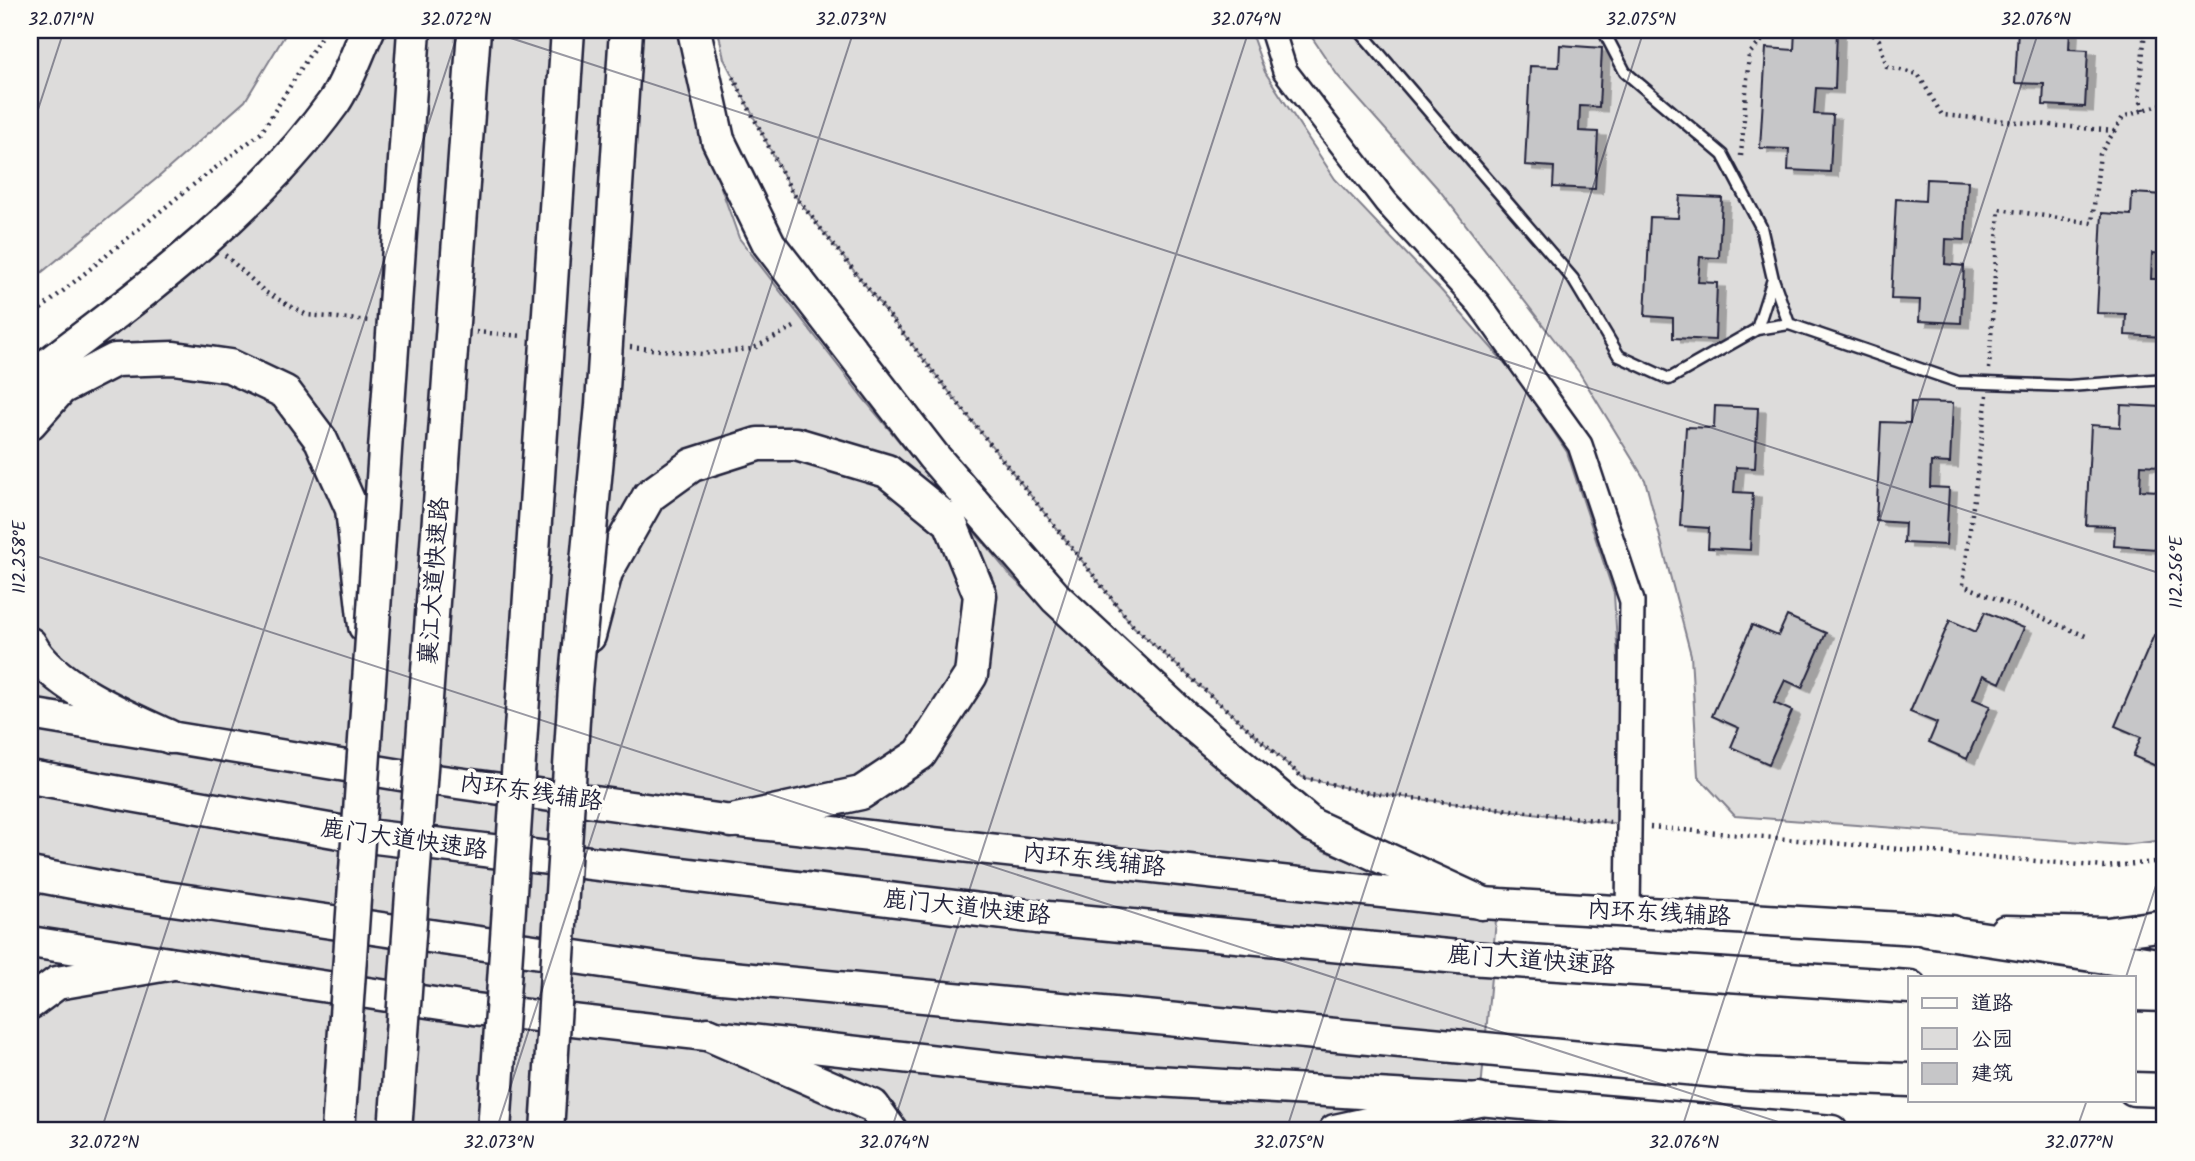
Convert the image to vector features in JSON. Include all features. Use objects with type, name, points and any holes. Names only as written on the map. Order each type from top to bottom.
[{"type":"highway","points":[[30,378],[163,276],[259,190],[335,101],[368,30]]},
{"type":"highway","points":[[337,1130],[371,676],[414,30]]},
{"type":"highway","name":"襄江大道快速路","points":[[395,1131],[474,30]]},
{"type":"highway","points":[[495,1131],[568,30]]},
{"type":"highway","points":[[547,1131],[575,688],[603,405],[626,30]]},
{"type":"highway","points":[[694,30],[718,140],[769,244],[933,456],[1056,598],[1184,717],[1312,825],[1482,903]]},
{"type":"highway","points":[[30,423],[61,388],[115,360],[174,358],[230,366],[285,392],[326,451],[352,509],[371,676]]},
{"type":"highway","points":[[575,688],[606,572],[649,496],[692,465],[758,444],[796,444],[887,471],[950,522],[980,595],[971,676],[920,754],[861,793],[732,821]]},
{"type":"highway","points":[[30,644],[38,659],[97,703],[170,737]]},
{"type":"highway","name":"鹿门大道快速路","points":[[30,777],[351,834],[1037,917],[1469,958],[1908,987]]},
{"type":"highway","points":[[30,874],[144,895],[700,975],[1749,1074],[1908,1080]]},
{"type":"highway","points":[[1927,930],[2165,967]]},
{"type":"highway","points":[[30,1003],[57,983],[168,964]]},
{"type":"highway","points":[[2136,994],[2165,995]]},
{"type":"highway","points":[[708,1034],[873,1106],[891,1131]]},
{"type":"highway","points":[[2136,1088],[2165,1090]]},
{"type":"highway","points":[[1335,1131],[1479,1100]]},
{"type":"main road","name":"内环东线辅路","points":[[30,715],[407,776],[732,821],[1482,903],[1927,930],[2107,933],[2165,925]]},
{"type":"main road","points":[[30,942],[474,1009],[1070,1076],[1479,1100],[1832,1131]]},
{"type":"street","points":[[1272,30],[1285,71],[1386,202],[1479,304],[1580,445],[1632,601],[1628,912]]},
{"type":"lane","points":[[1359,30],[1573,279],[1619,356],[1669,379],[1757,329],[1789,324],[1958,382],[2070,386],[2165,379]]},
{"type":"lane","points":[[1603,30],[1625,72],[1723,155],[1760,227],[1773,279],[1789,324]]},
{"type":"lane","points":[[1757,329],[1773,279]]},
{"type":"path","points":[[30,318],[261,133],[325,30]]},
{"type":"path","points":[[1735,178],[1742,154],[1749,54],[1772,30]]},
{"type":"path","points":[[1868,30],[1879,40],[1887,68],[1918,74],[1942,115],[2114,131]]},
{"type":"path","points":[[2143,110],[2139,93],[2145,30]]},
{"type":"path","points":[[730,71],[792,192],[1134,627],[1302,777],[1363,792],[1628,825],[2104,867],[2165,861]]},
{"type":"path","points":[[2088,637],[1963,585],[1988,383],[1999,209],[2092,223],[2100,154],[2123,117],[2165,103]]},
{"type":"path","points":[[220,251],[265,292],[307,315],[376,322]]},
{"type":"path","points":[[621,346],[702,354],[752,349],[794,327]]},
{"type":"path","points":[[471,331],[525,337]]},
{"type":"green space","points":[[30,30],[288,30],[245,101],[161,175],[30,282]]},
{"type":"green space","points":[[381,30],[686,30],[702,134],[739,238],[864,399],[1011,576],[1139,699],[1322,850],[1496,920],[1481,1090],[1305,1131],[30,1131],[30,396],[290,183],[350,104]]},
{"type":"green space","points":[[718,30],[1250,30],[1265,72],[1335,179],[1440,289],[1517,377],[1567,452],[1614,594],[1628,825],[1363,792],[1302,777],[1134,627],[792,192],[724,59]]},
{"type":"green space","points":[[1307,30],[2165,30],[2165,840],[2123,845],[1735,816],[1698,776],[1691,655],[1645,480],[1579,372],[1440,191],[1338,76]]},
{"type":"building","points":[[1795,30],[1837,30],[1835,89],[1816,88],[1814,114],[1833,115],[1830,172],[1788,170],[1789,149],[1760,148],[1766,48],[1794,50]]},
{"type":"building","points":[[2018,30],[2070,30],[2069,49],[2088,50],[2085,107],[2043,105],[2044,84],[2015,83]]},
{"type":"building","points":[[1560,45],[1602,48],[1599,107],[1580,106],[1579,131],[1598,132],[1595,189],[1553,187],[1554,167],[1525,165],[1530,66],[1559,67]]},
{"type":"building","points":[[1926,179],[1968,181],[1965,240],[1946,239],[1945,264],[1964,266],[1961,323],[1919,321],[1920,300],[1891,299],[1896,199],[1925,201]]},
{"type":"building","points":[[2132,193],[2165,195],[2165,254],[2152,253],[2151,279],[2165,279],[2165,337],[2125,335],[2126,314],[2097,313],[2102,213],[2131,215]]},
{"type":"building","points":[[1680,196],[1722,198],[1719,258],[1700,257],[1698,282],[1717,283],[1715,340],[1673,338],[1673,318],[1645,316],[1650,217],[1678,218]]},
{"type":"building","points":[[1911,402],[1953,403],[1950,463],[1931,462],[1930,487],[1949,488],[1946,545],[1904,543],[1905,523],[1876,521],[1881,422],[1910,423]]},
{"type":"building","points":[[2121,405],[2163,407],[2160,466],[2141,465],[2140,490],[2159,491],[2156,549],[2114,546],[2115,526],[2086,525],[2091,425],[2120,427]]},
{"type":"building","points":[[1715,406],[1758,408],[1755,468],[1736,467],[1734,492],[1753,493],[1750,550],[1708,548],[1709,528],[1680,526],[1686,427],[1714,428]]},
{"type":"building","points":[[1985,612],[2024,628],[2000,683],[1983,675],[1973,699],[1990,706],[1967,759],[1929,742],[1937,723],[1910,712],[1950,620],[1976,632]]},
{"type":"building","points":[[1787,616],[1826,633],[1802,688],[1785,680],[1774,703],[1792,711],[1769,764],[1731,747],[1739,728],[1712,716],[1752,625],[1778,636]]},
{"type":"building","points":[[2154,635],[2165,639],[2165,770],[2133,756],[2141,737],[2115,726]]}]
